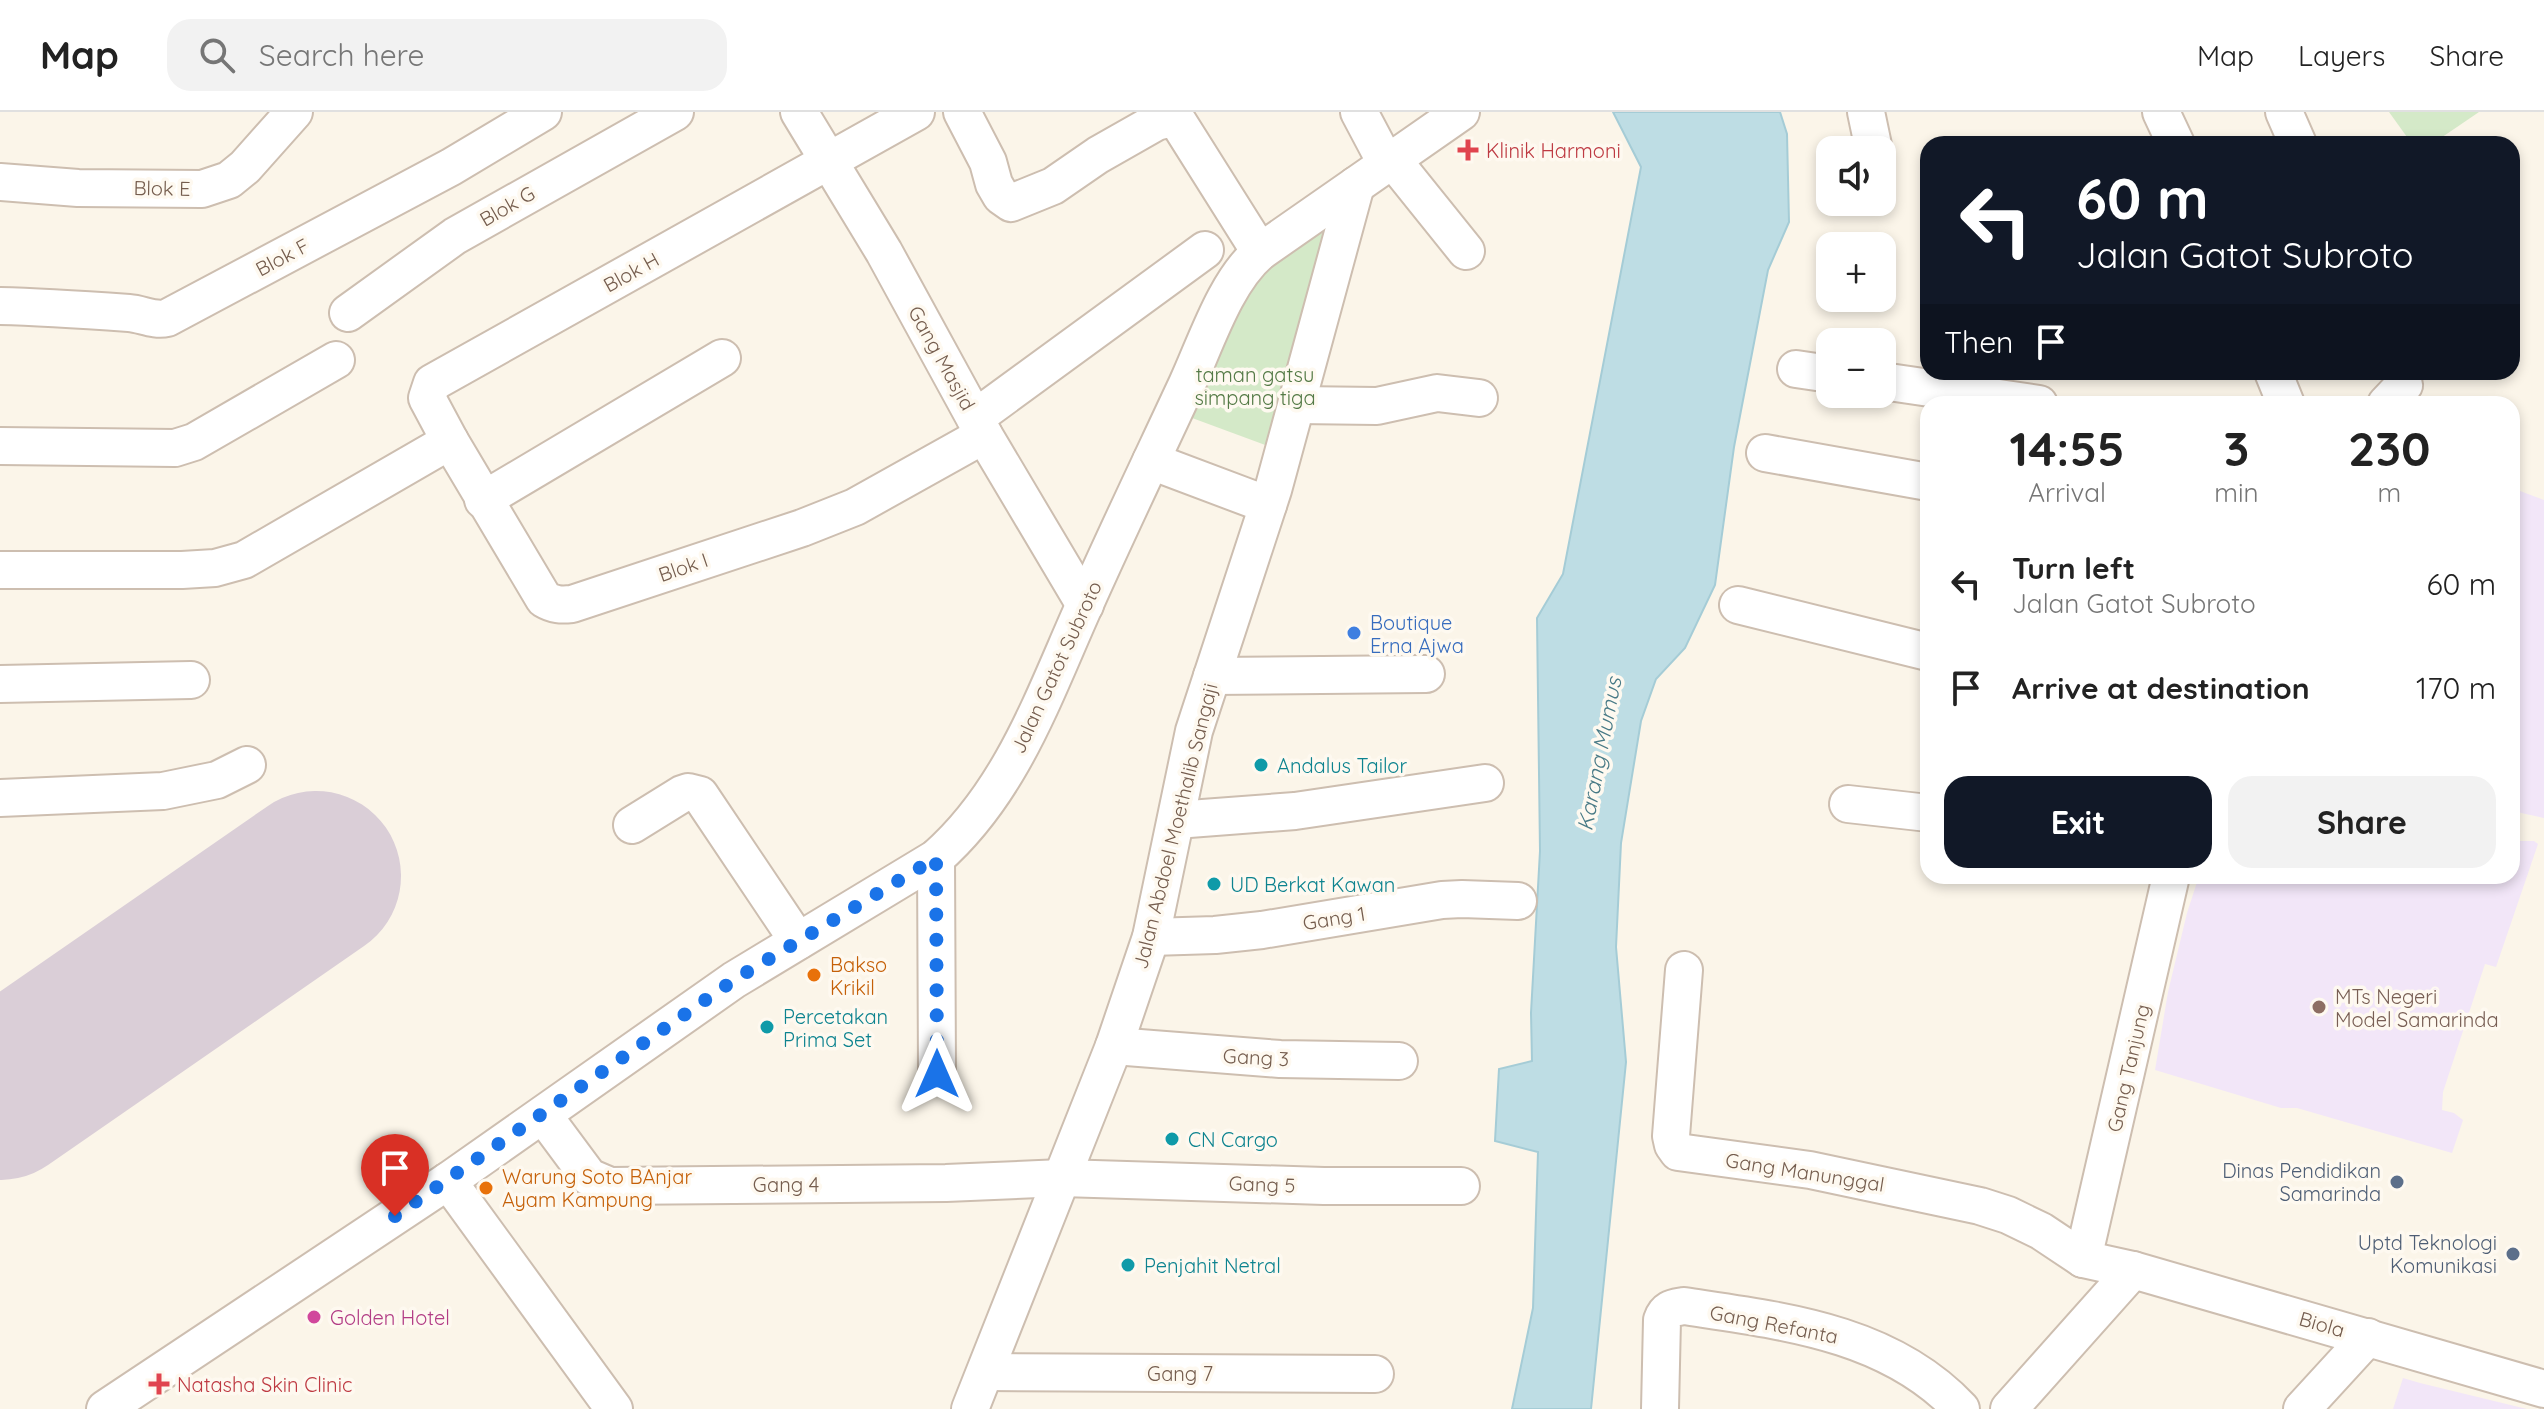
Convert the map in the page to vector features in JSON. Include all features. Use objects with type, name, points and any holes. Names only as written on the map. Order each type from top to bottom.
[{"type":"street","name":"Blok E","points":[[0,182],[78,188],[202,189],[229,180],[245,167],[294,112]]},
{"type":"street","name":"Blok F","points":[[0,306],[167,318],[451,167],[543,112]]},
{"type":"street","name":"Blok G","points":[[348,313],[455,236],[675,112]]},
{"type":"street","name":"Gang Masjid","points":[[799,112],[884,252],[980,427],[1085,605]]},
{"type":"street","name":"Blok H","points":[[432,383],[916,112]]},
{"type":"street","points":[[962,112],[988,162],[994,184],[1001,196],[1011,203],[1053,186],[1098,155],[1171,114],[1178,120],[1260,252]]},
{"type":"street","points":[[1359,112],[1397,156],[1466,251]]},
{"type":"street","name":"Jalan Gatot Subroto","points":[[105,1409],[448,1181],[734,980],[936,858],[969,827],[996,790],[1034,721],[1151,461],[1227,299],[1246,266],[1260,252],[1461,112]]},
{"type":"street","points":[[1866,112],[1871,136]]},
{"type":"street","points":[[2161,112],[2172,136]]},
{"type":"street","points":[[2284,112],[2294,136]]},
{"type":"street","name":"Jalan Abdoel Moethalib Sangaji","points":[[970,1409],[1114,1046],[1151,937],[1194,731],[1268,505],[1356,185]]},
{"type":"street","name":"Blok I","points":[[432,383],[427,398],[483,500],[544,599],[552,604],[572,604],[802,528],[855,507],[980,427],[1205,250]]},
{"type":"street","points":[[483,500],[722,358]]},
{"type":"street","points":[[0,446],[175,448],[194,442],[336,360]]},
{"type":"street","points":[[1896,383],[1984,396]]},
{"type":"street","points":[[1297,405],[1377,406],[1437,393],[1479,398]]},
{"type":"street","points":[[0,570],[182,570],[215,568],[244,560],[450,441]]},
{"type":"street","points":[[1765,453],[1920,481]]},
{"type":"street","points":[[1151,461],[1268,505]]},
{"type":"street","points":[[1738,605],[1920,650]]},
{"type":"street","points":[[1212,676],[1426,674]]},
{"type":"street","points":[[0,684],[191,680]]},
{"type":"street","points":[[0,798],[163,791],[217,780],[247,765]]},
{"type":"street","points":[[1176,820],[1295,811],[1485,783]]},
{"type":"street","points":[[632,825],[682,794],[700,795],[798,941]]},
{"type":"street","points":[[1848,804],[1920,812]]},
{"type":"street","points":[[936,858],[937,1074]]},
{"type":"street","name":"Gang Tanjung","points":[[2105,1264],[2170,884]]},
{"type":"street","name":"Gang 1","points":[[1151,937],[1262,930],[1452,899],[1518,901]]},
{"type":"street","name":"Gang Manunggal","points":[[1684,970],[1671,1136],[1675,1150],[1810,1170],[1980,1206],[2008,1215],[2105,1264]]},
{"type":"street","name":"Gang 3","points":[[1114,1046],[1280,1059],[1399,1061]]},
{"type":"street","name":"Gang 4","points":[[543,1115],[589,1177],[610,1186],[946,1183],[1062,1178]]},
{"type":"street","name":"Gang 5","points":[[1062,1178],[1324,1186],[1461,1186]]},
{"type":"street","points":[[448,1181],[614,1409]]},
{"type":"street","points":[[2009,1409],[2105,1264]]},
{"type":"street","name":"Biola","points":[[2105,1264],[2544,1389]]},
{"type":"street","name":"Gang Refanta","points":[[1660,1409],[1660,1339],[1664,1314],[1670,1308],[1684,1306],[1802,1325],[1855,1341],[1917,1370],[1961,1409]]},
{"type":"street","points":[[2302,1409],[2368,1337]]},
{"type":"street","name":"Gang 7","points":[[986,1372],[1375,1374]]},
{"type":"shaded area","points":[[2520,491],[2544,500],[2544,818],[2520,813]]},
{"type":"shaded area","name":"MTs Negeri Model Samarinda","points":[[2520,841],[2538,844],[2496,967],[2485,964],[2443,1092],[2442,1110],[2454,1113],[2463,1120],[2452,1153],[2297,1108],[2281,1108],[2155,1070],[2168,992],[2196,884],[2520,884]]},
{"type":"shaded area","points":[[2403,1378],[2420,1383],[2527,1409],[2393,1409]]},
{"type":"green space","points":[[2389,112],[2479,112],[2444,136],[2406,136]]},
{"type":"green space","name":"taman gatsu simpang tiga","points":[[1371,204],[1287,453],[1184,415],[1250,275]]},
{"type":"water","name":"Karang Mumus","points":[[1613,112],[1780,112],[1787,134],[1789,222],[1768,270],[1734,447],[1715,585],[1685,648],[1656,679],[1641,721],[1621,843],[1616,947],[1626,1062],[1591,1409],[1512,1409],[1533,1308],[1538,1152],[1495,1141],[1499,1069],[1532,1061],[1531,1013],[1540,851],[1537,618],[1563,574],[1641,167]]},
{"type":"runway","points":[[0,1095],[316,876]]},
{"type":"place","name":"Klinik Harmoni","points":[[1468,150]]},
{"type":"place","name":"Boutique Erna Ajwa","points":[[1354,633]]},
{"type":"place","name":"Andalus Tailor","points":[[1261,765]]},
{"type":"place","name":"UD Berkat Kawan","points":[[1214,884]]},
{"type":"place","name":"Bakso Krikil","points":[[814,975]]},
{"type":"place","name":"MTs Negeri Model Samarinda","points":[[2319,1007]]},
{"type":"place","name":"Percetakan Prima Set","points":[[767,1027]]},
{"type":"place","name":"CN Cargo","points":[[1172,1139]]},
{"type":"place","name":"Dinas Pendidikan Samarinda","points":[[2397,1182]]},
{"type":"place","name":"Warung Soto BAnjar Ayam Kampung","points":[[486,1188]]},
{"type":"place","name":"Uptd Teknologi Komunikasi","points":[[2513,1254]]},
{"type":"place","name":"Penjahit Netral","points":[[1128,1265]]},
{"type":"place","name":"Golden Hotel","points":[[314,1317]]},
{"type":"place","name":"Natasha Skin Clinic","points":[[159,1384]]},
{"type":"route","points":[[395,1216],[734,980],[936,858],[937,1074]]}]
